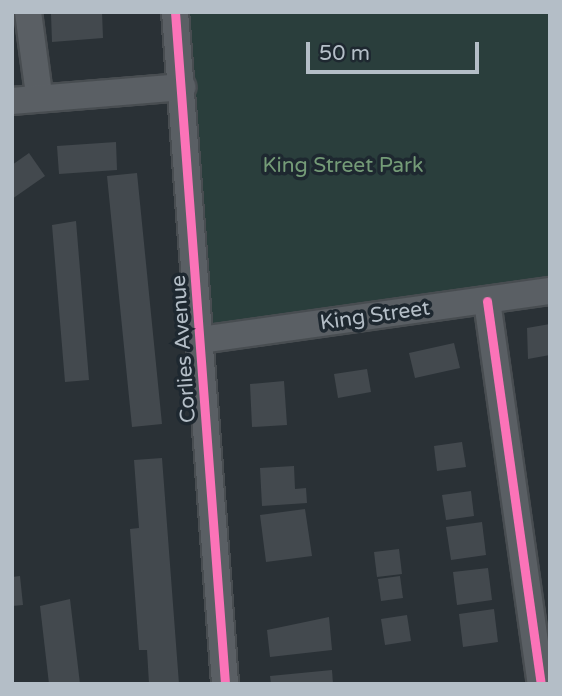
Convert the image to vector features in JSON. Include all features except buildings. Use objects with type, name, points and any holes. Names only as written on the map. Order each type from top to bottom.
[{"type":"street","points":[[28,12],[39,94]]},
{"type":"street","name":"Corlies Avenue","points":[[175,12],[225,684]]},
{"type":"street","points":[[12,101],[39,94],[182,87]]},
{"type":"street","name":"King Street","points":[[200,340],[550,291]]},
{"type":"street","points":[[487,301],[541,684]]},
{"type":"green space","name":"King Street Park","points":[[175,12],[550,12],[550,291],[200,340]]},
{"type":"cycle path","points":[[175,12],[225,684]]},
{"type":"cycle path","points":[[487,301],[541,684]]}]
